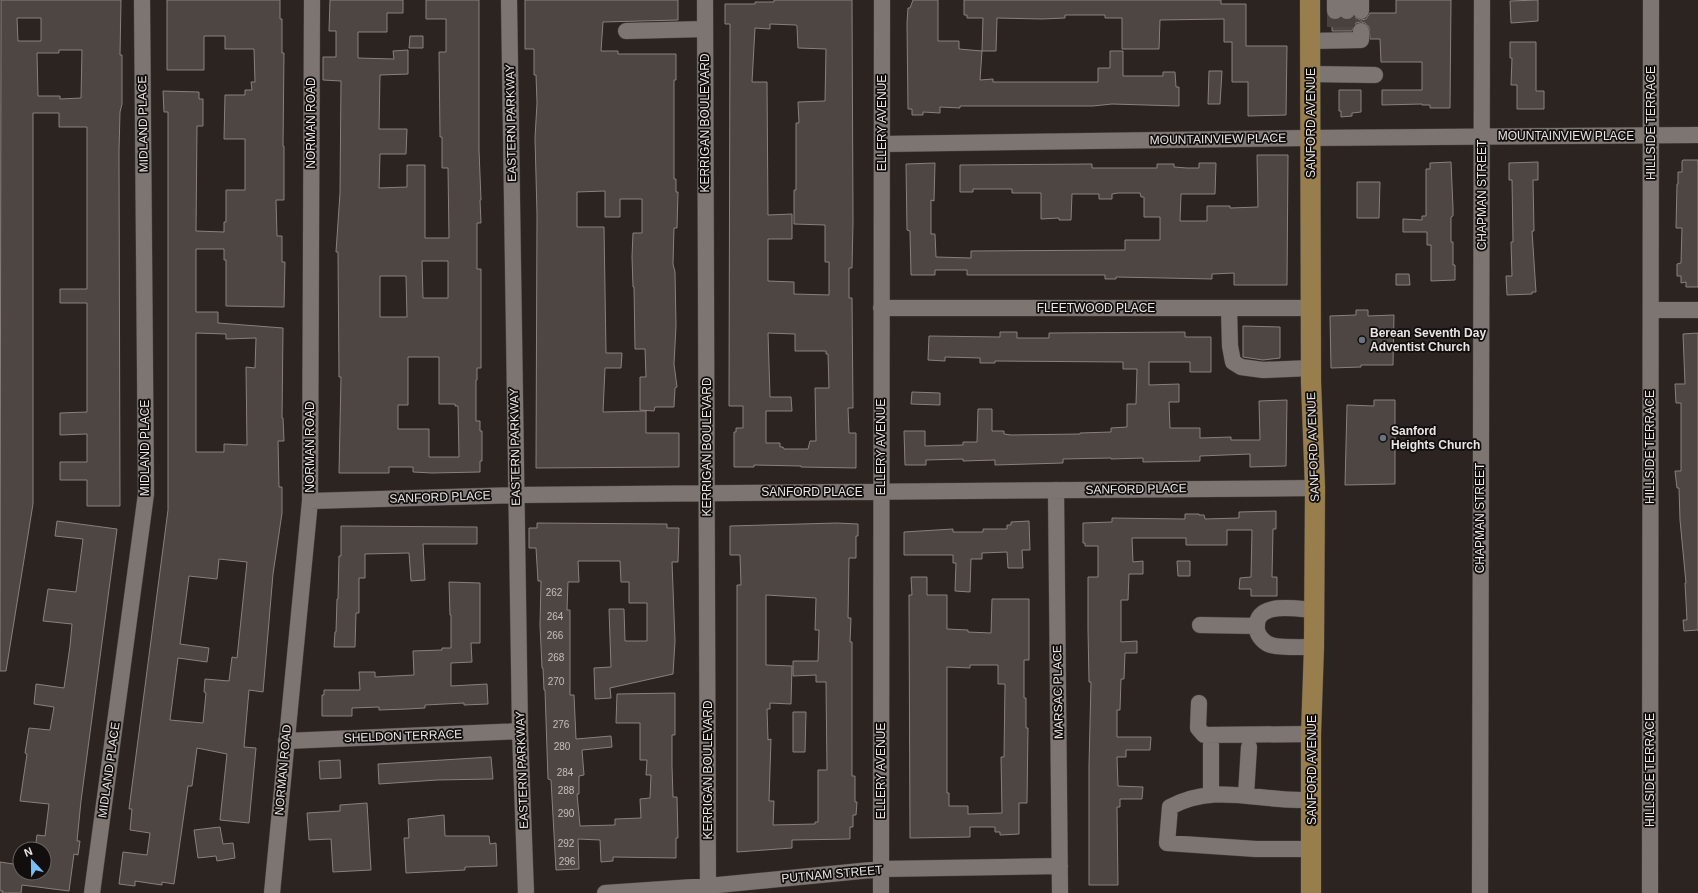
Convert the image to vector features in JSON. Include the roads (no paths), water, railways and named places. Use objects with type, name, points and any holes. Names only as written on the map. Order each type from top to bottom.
[{"type":"main road","name":"SANFORD AVENUE","points":[[1310,0],[1311,368],[1315,488],[1314,647],[1311,734],[1311,893]]},
{"type":"street","name":"MIDLAND PLACE","points":[[92,893],[146,494],[142,0]]},
{"type":"street","name":"NORMAN ROAD","points":[[272,893],[310,501],[312,0]]},
{"type":"street","name":"EASTERN PARKWAY","points":[[509,0],[520,731],[526,893]]},
{"type":"street","name":"KERRIGAN BOULEVARD","points":[[705,0],[708,889]]},
{"type":"street","name":"ELLERY AVENUE","points":[[881,893],[882,0]]},
{"type":"street","name":"CHAPMAN STREET","points":[[1480,893],[1482,0]]},
{"type":"street","name":"HILLSIDE TERRACE","points":[[1650,893],[1651,0]]},
{"type":"street","points":[[626,31],[705,29]]},
{"type":"street","points":[[1311,41],[1345,34]]},
{"type":"street","points":[[1311,74],[1375,75]]},
{"type":"street","name":"MOUNTAINVIEW PLACE","points":[[882,144],[1482,136],[1698,135]]},
{"type":"street","name":"FLEETWOOD PLACE","points":[[881,308],[1311,308]]},
{"type":"street","points":[[1229,308],[1230,346],[1233,362],[1241,367],[1263,370],[1311,368]]},
{"type":"street","points":[[1651,310],[1698,310]]},
{"type":"street","name":"SANFORD PLACE","points":[[310,501],[516,495],[1315,488]]},
{"type":"street","name":"MARSAC PLACE","points":[[1056,490],[1060,893]]},
{"type":"street","points":[[1314,610],[1271,609],[1263,611],[1257,620],[1257,631],[1262,639],[1270,645],[1314,647]]},
{"type":"street","points":[[1200,625],[1257,626]]},
{"type":"street","points":[[1199,703],[1198,728],[1204,735],[1311,734]]},
{"type":"street","name":"SHELDON TERRACE","points":[[286,741],[520,731]]},
{"type":"street","points":[[1211,745],[1211,795]]},
{"type":"street","points":[[1246,795],[1249,748]]},
{"type":"street","points":[[1311,800],[1280,799],[1246,795],[1211,795],[1184,799],[1170,807],[1167,843],[1256,849],[1311,849]]},
{"type":"street","name":"PUTNAM STREET","points":[[605,893],[708,889],[881,869],[1060,866]]},
{"type":"tunnel","points":[[1335,11],[1335,31]]},
{"type":"tunnel","points":[[1347,11],[1347,31]]},
{"type":"place","name":"Berean Seventh Day Adventist Church","points":[[1362,340]]},
{"type":"place","name":"Sanford Heights Church","points":[[1383,438]]}]
